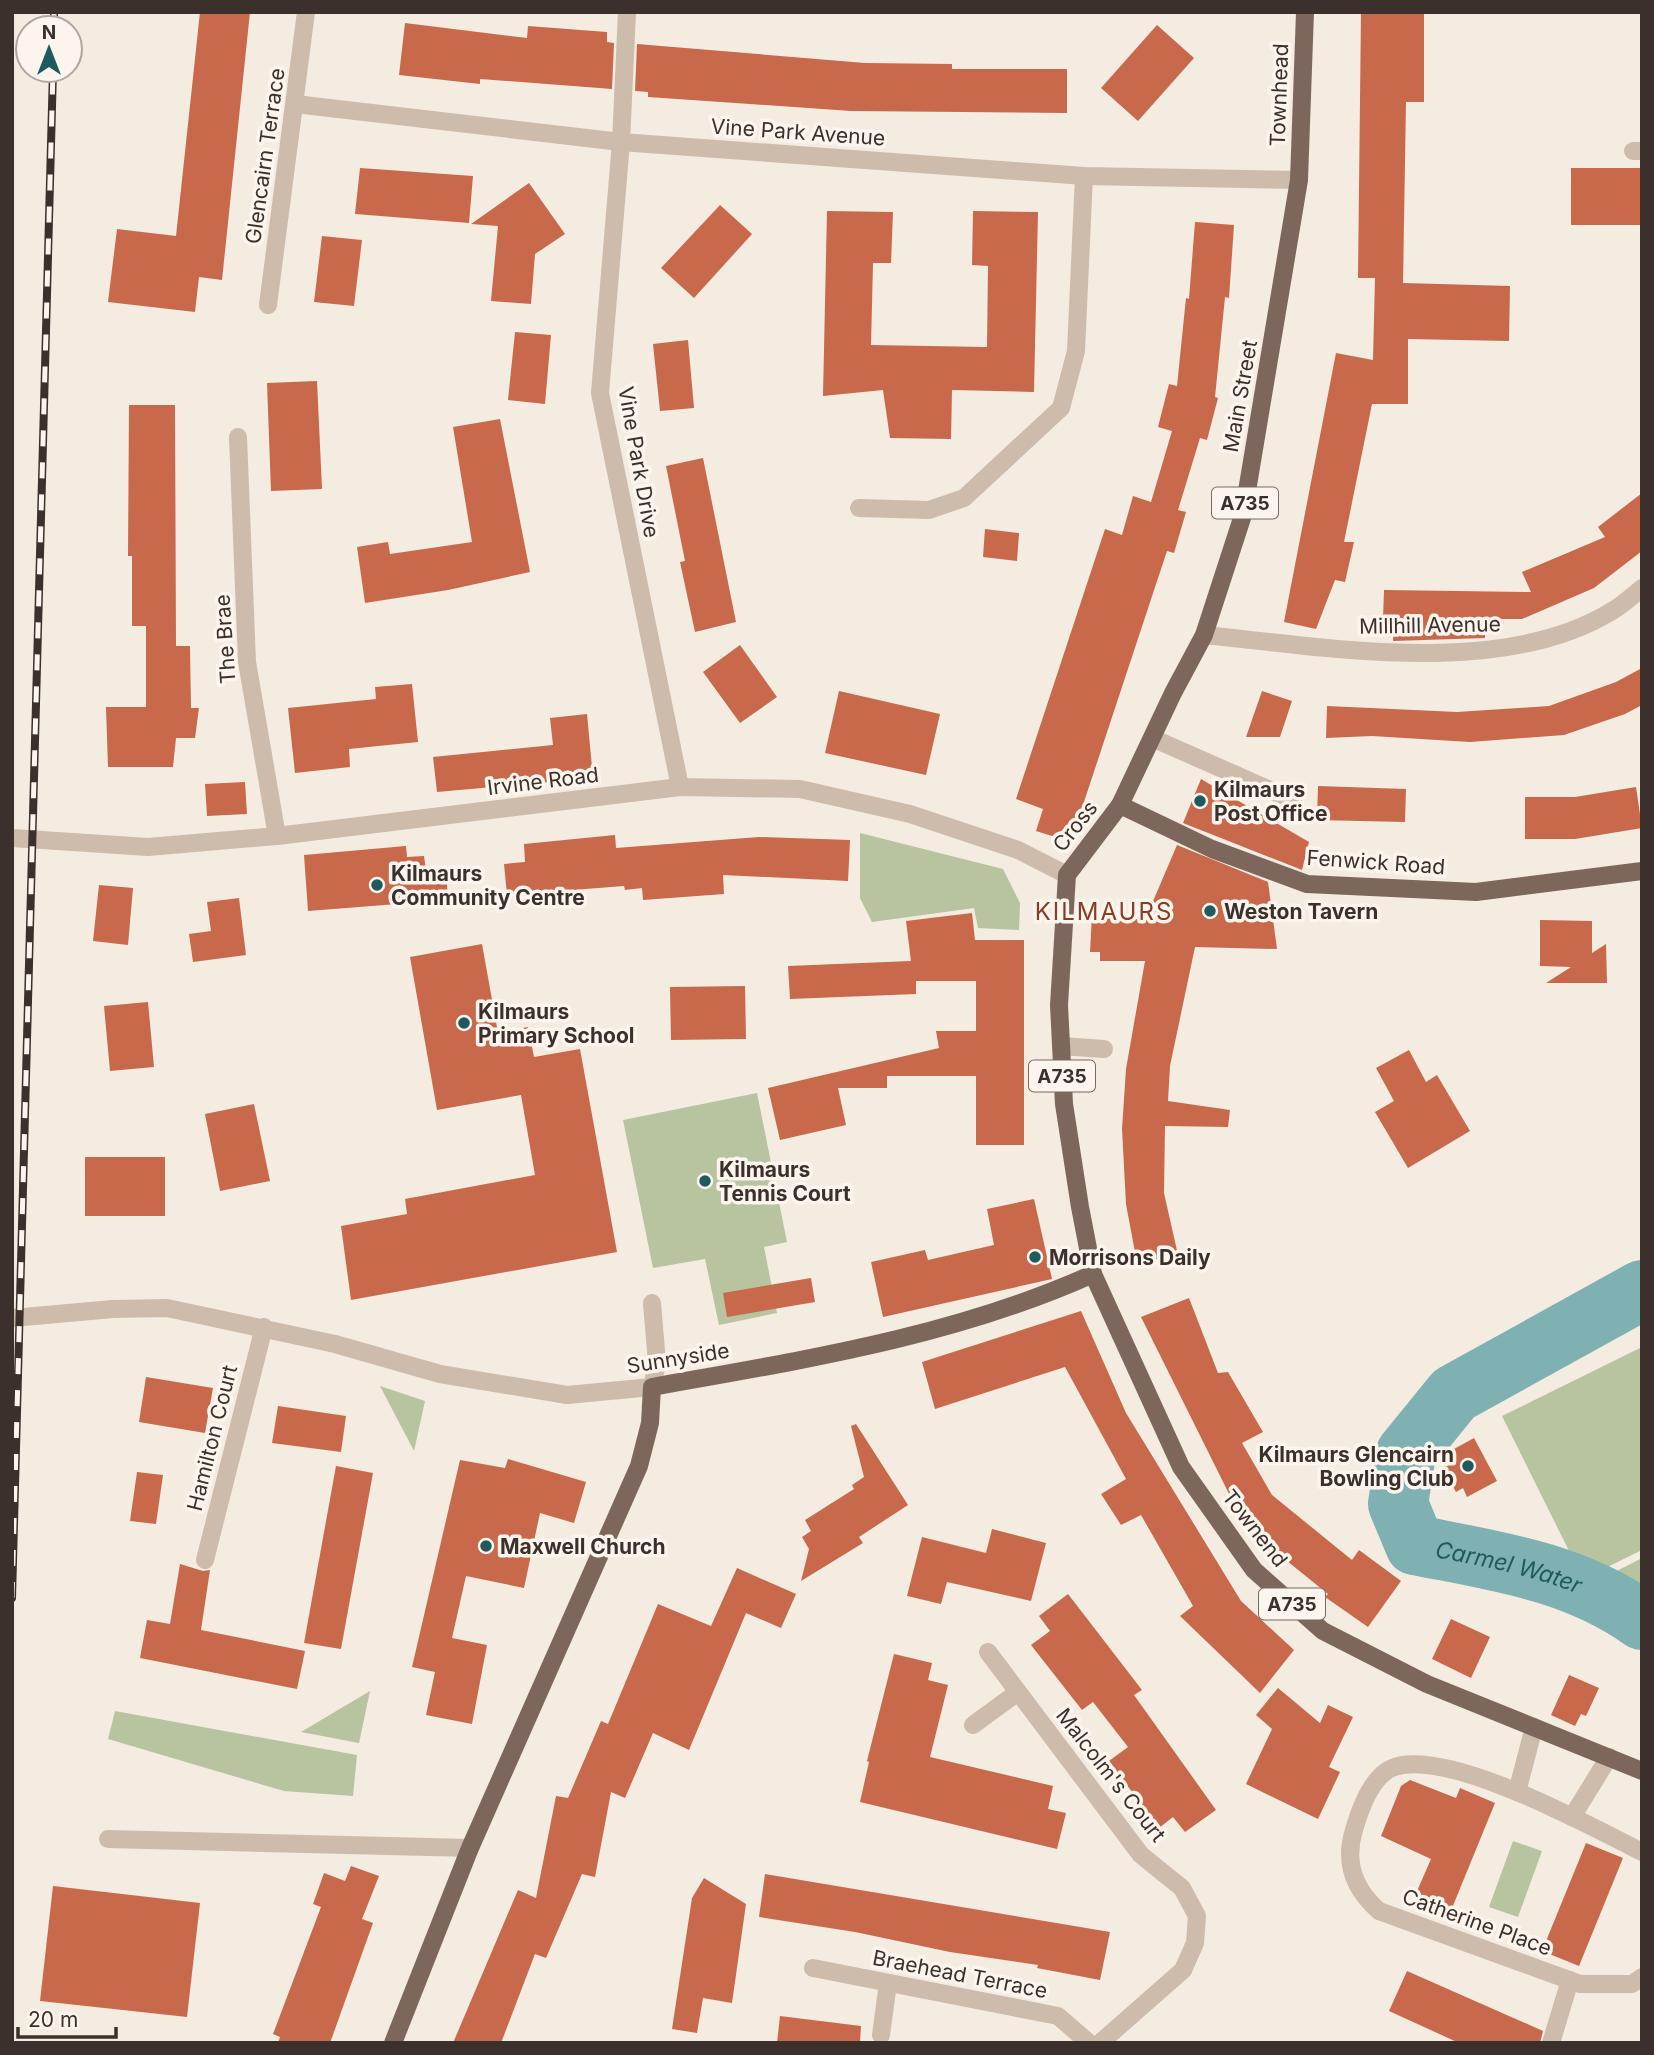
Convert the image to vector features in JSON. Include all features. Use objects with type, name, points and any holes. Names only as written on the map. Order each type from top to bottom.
[{"type":"main road","name":"Townhead","points":[[1299,180],[1305,12]]},
{"type":"main road","name":"Main Street","points":[[1120,805],[1204,635],[1243,515],[1299,180]]},
{"type":"main road","name":"Fenwick Road","points":[[1120,805],[1212,849],[1307,884],[1476,892],[1642,871]]},
{"type":"main road","name":"Cross","points":[[1067,875],[1120,805]]},
{"type":"main road","name":"A735","points":[[1067,875],[1059,1005],[1064,1104],[1093,1274]]},
{"type":"main road","name":"Sunnyside","points":[[652,1387],[863,1350],[1034,1301],[1093,1274]]},
{"type":"main road","name":"Townend","points":[[1093,1274],[1181,1467],[1254,1570],[1323,1631],[1427,1684],[1642,1771]]},
{"type":"main road","points":[[393,2043],[470,1847],[639,1466],[650,1423],[652,1387]]},
{"type":"street","name":"Glencairn Terrace","points":[[268,305],[306,12]]},
{"type":"street","name":"Vine Park Drive","points":[[627,12],[621,142],[600,393],[680,787]]},
{"type":"street","name":"Vine Park Avenue","points":[[295,104],[621,142],[1084,176],[1299,180]]},
{"type":"street","points":[[859,508],[929,510],[964,498],[1061,408],[1076,351],[1084,176]]},
{"type":"street","name":"The Brae","points":[[238,437],[247,662],[277,836]]},
{"type":"street","name":"Millhill Avenue","points":[[1204,635],[1386,653],[1507,648],[1566,633],[1612,611],[1642,588]]},
{"type":"street","points":[[1152,738],[1293,800]]},
{"type":"street","name":"Irvine Road","points":[[12,838],[148,848],[277,836],[680,787],[800,789],[910,814],[1018,850],[1067,875]]},
{"type":"street","points":[[1061,1046],[1104,1049]]},
{"type":"street","points":[[652,1303],[657,1363],[652,1387]]},
{"type":"street","name":"Sunnyside","points":[[12,1318],[113,1309],[167,1308],[264,1327],[440,1374],[567,1395],[652,1387]]},
{"type":"street","name":"Hamilton Court","points":[[205,1560],[264,1327]]},
{"type":"street","name":"Malcolm's Court","points":[[988,1652],[1141,1855],[1182,1888],[1197,1916],[1195,1943],[1184,1970],[1100,2043]]},
{"type":"street","points":[[973,1725],[1018,1692]]},
{"type":"street","points":[[1517,1792],[1534,1727]]},
{"type":"street","points":[[1572,1817],[1609,1757]]},
{"type":"street","name":"Catherine Place","points":[[1642,1852],[1517,1792],[1434,1765],[1410,1763],[1391,1768],[1374,1783],[1354,1828],[1349,1850],[1352,1875],[1363,1897],[1378,1911],[1570,1980],[1606,1986],[1632,1984],[1642,1977]]},
{"type":"street","points":[[108,1839],[470,1847]]},
{"type":"street","name":"Braehead Terrace","points":[[813,1968],[1058,2016],[1089,2043]]},
{"type":"street","points":[[1551,2043],[1570,1980]]},
{"type":"street","points":[[881,2035],[888,1983]]},
{"type":"green space","points":[[860,833],[1003,869],[1020,903],[1019,930],[978,928],[974,908],[872,922],[860,898]]},
{"type":"green space","name":"Kilmaurs Tennis Court","points":[[757,1093],[787,1242],[764,1247],[777,1313],[719,1325],[705,1259],[653,1268],[623,1120]]},
{"type":"green space","points":[[1642,1347],[1642,1550],[1583,1579],[1502,1416]]},
{"type":"green space","points":[[380,1386],[425,1401],[414,1451]]},
{"type":"green space","points":[[1642,1558],[1642,1598],[1607,1576]]},
{"type":"green space","points":[[370,1691],[359,1743],[301,1732]]},
{"type":"green space","points":[[115,1711],[357,1755],[353,1796],[284,1791],[108,1739]]},
{"type":"green space","points":[[1513,1841],[1542,1851],[1518,1917],[1489,1907]]},
{"type":"building","points":[[200,12],[250,12],[222,280],[199,277],[195,312],[108,302],[117,229],[176,236]]},
{"type":"building","points":[[1361,12],[1424,12],[1424,102],[1406,102],[1403,283],[1510,286],[1509,341],[1408,339],[1408,404],[1372,404],[1344,542],[1354,542],[1345,582],[1335,580],[1316,629],[1284,622],[1336,353],[1373,360],[1375,278],[1358,278]]},
{"type":"building","points":[[405,23],[527,38],[528,26],[607,32],[607,42],[614,43],[612,89],[480,79],[480,84],[399,75]]},
{"type":"building","points":[[1157,25],[1194,58],[1138,121],[1101,88]]},
{"type":"building","points":[[637,44],[865,63],[952,64],[952,69],[1067,69],[1067,113],[851,111],[648,97],[648,92],[635,91]]},
{"type":"building","points":[[360,168],[473,176],[469,223],[355,214]]},
{"type":"building","points":[[1571,168],[1642,168],[1642,225],[1571,225]]},
{"type":"building","points":[[529,183],[565,234],[535,254],[531,304],[491,301],[498,226],[471,224]]},
{"type":"building","points":[[720,205],[752,234],[694,298],[661,268]]},
{"type":"building","points":[[827,211],[893,212],[891,263],[873,263],[871,345],[987,347],[988,266],[972,265],[973,211],[1038,212],[1034,392],[952,390],[951,439],[890,438],[883,390],[823,396]]},
{"type":"building","points":[[1195,222],[1234,225],[1229,298],[1225,297],[1215,397],[1218,398],[1207,440],[1200,438],[1178,510],[1186,512],[1174,553],[1167,551],[1078,820],[1073,818],[1065,840],[1036,831],[1043,809],[1016,799],[1105,529],[1122,535],[1133,496],[1151,502],[1172,431],[1158,427],[1169,384],[1177,386],[1186,298],[1189,299]]},
{"type":"building","points":[[322,236],[362,240],[354,306],[314,302]]},
{"type":"building","points":[[515,332],[551,335],[545,404],[508,400]]},
{"type":"building","points":[[688,340],[694,408],[660,411],[653,344]]},
{"type":"building","points":[[317,381],[322,489],[271,491],[267,383]]},
{"type":"building","points":[[129,405],[175,405],[176,646],[190,646],[191,708],[199,708],[195,738],[176,738],[173,767],[108,767],[106,707],[146,707],[146,626],[132,626],[132,556],[128,556]]},
{"type":"building","points":[[500,419],[530,572],[448,590],[365,603],[357,547],[388,542],[390,554],[472,542],[453,427]]},
{"type":"building","points":[[703,458],[736,622],[695,632],[680,562],[685,561],[666,466]]},
{"type":"building","points":[[1642,493],[1642,551],[1594,588],[1522,619],[1485,619],[1485,638],[1393,641],[1394,619],[1383,619],[1384,590],[1531,592],[1522,572],[1605,537],[1598,527]]},
{"type":"building","points":[[985,529],[1019,533],[1017,561],[983,557]]},
{"type":"building","points":[[740,645],[777,697],[740,723],[703,672]]},
{"type":"building","points":[[1642,668],[1642,705],[1625,714],[1564,735],[1470,742],[1372,736],[1326,738],[1327,706],[1457,712],[1549,706],[1616,682]]},
{"type":"building","points":[[412,684],[418,742],[349,749],[350,767],[295,773],[288,708],[376,699],[375,687]]},
{"type":"building","points":[[839,691],[940,714],[926,775],[825,753]]},
{"type":"building","points":[[1262,691],[1292,701],[1280,737],[1246,737]]},
{"type":"building","points":[[587,714],[593,778],[437,792],[433,757],[553,745],[550,718]]},
{"type":"building","points":[[1201,779],[1309,842],[1302,870],[1183,823]]},
{"type":"building","points":[[245,782],[247,814],[207,816],[205,784]]},
{"type":"building","points":[[1318,786],[1406,789],[1405,822],[1317,820]]},
{"type":"building","points":[[1636,787],[1642,828],[1575,839],[1525,839],[1525,797],[1575,797]]},
{"type":"building","points":[[615,835],[616,848],[759,837],[850,840],[848,881],[723,875],[724,894],[643,900],[642,888],[625,890],[624,886],[507,895],[504,864],[525,862],[524,844]]},
{"type":"building","points":[[1177,845],[1268,882],[1277,949],[1195,947],[1170,1066],[1168,1101],[1230,1110],[1228,1127],[1165,1126],[1164,1193],[1178,1255],[1137,1263],[1126,1204],[1122,1129],[1126,1069],[1145,961],[1100,961],[1100,952],[1090,952],[1092,915],[1145,920]]},
{"type":"building","name":"Kilmaurs Community Centre","points":[[406,846],[407,857],[424,856],[426,870],[446,869],[448,900],[308,911],[304,855]]},
{"type":"building","points":[[99,885],[133,888],[128,945],[93,941]]},
{"type":"building","points":[[239,898],[246,955],[193,962],[189,934],[211,931],[207,902]]},
{"type":"building","points":[[972,913],[975,940],[1024,940],[1024,1145],[976,1145],[976,1076],[887,1076],[887,1088],[838,1088],[846,1125],[780,1140],[768,1088],[939,1048],[936,1031],[976,1031],[976,981],[916,981],[916,994],[790,999],[788,966],[911,961],[906,921]]},
{"type":"building","points":[[1540,920],[1592,921],[1592,953],[1606,944],[1607,983],[1546,983],[1571,967],[1540,966]]},
{"type":"building","points":[[482,944],[498,1033],[528,1027],[534,1057],[580,1049],[617,1252],[351,1300],[341,1226],[407,1214],[405,1199],[535,1175],[521,1095],[437,1110],[410,957]]},
{"type":"building","points":[[745,986],[746,1039],[671,1040],[670,987]]},
{"type":"building","points":[[148,1002],[154,1067],[110,1071],[104,1006]]},
{"type":"building","points":[[1409,1050],[1426,1082],[1437,1075],[1470,1131],[1408,1168],[1375,1112],[1394,1101],[1376,1068]]},
{"type":"building","points":[[254,1104],[270,1181],[220,1191],[205,1114]]},
{"type":"building","points":[[85,1157],[165,1157],[165,1216],[85,1216]]},
{"type":"building","points":[[1034,1199],[1052,1279],[883,1317],[871,1262],[925,1250],[928,1260],[994,1245],[987,1209]]},
{"type":"building","points":[[811,1278],[815,1302],[727,1317],[723,1293]]},
{"type":"building","points":[[1189,1298],[1218,1373],[1228,1372],[1263,1432],[1242,1443],[1272,1495],[1352,1560],[1359,1550],[1401,1581],[1368,1627],[1325,1597],[1328,1594],[1246,1528],[1141,1317]]},
{"type":"building","points":[[1081,1311],[1126,1413],[1241,1601],[1294,1650],[1260,1693],[1180,1616],[1193,1606],[1141,1515],[1121,1525],[1101,1494],[1126,1479],[1065,1367],[935,1409],[922,1362]]},
{"type":"building","points":[[146,1377],[213,1388],[205,1433],[139,1422]]},
{"type":"building","points":[[278,1406],[346,1416],[341,1452],[272,1443]]},
{"type":"building","points":[[856,1424],[908,1505],[859,1537],[863,1543],[801,1581],[809,1549],[802,1537],[811,1531],[805,1520],[854,1489],[852,1485],[864,1477],[851,1426]]},
{"type":"building","name":"Kilmaurs Glencairn Bowling Club","points":[[1474,1438],[1497,1481],[1467,1497],[1463,1488],[1456,1492],[1443,1468],[1451,1464],[1445,1454]]},
{"type":"building","points":[[508,1459],[586,1482],[574,1523],[540,1513],[524,1588],[466,1576],[452,1638],[487,1645],[472,1724],[426,1715],[435,1672],[412,1667],[460,1460],[505,1468]]},
{"type":"building","points":[[336,1466],[373,1473],[341,1649],[304,1643]]},
{"type":"building","points":[[137,1472],[163,1475],[156,1524],[130,1521]]},
{"type":"building","points":[[992,1529],[1046,1543],[1031,1601],[947,1582],[941,1604],[907,1596],[922,1537],[986,1553]]},
{"type":"building","points":[[180,1564],[203,1571],[210,1570],[201,1630],[305,1651],[297,1689],[140,1658],[147,1620],[170,1624]]},
{"type":"building","points":[[737,1568],[796,1594],[781,1628],[746,1613],[689,1750],[653,1733],[625,1798],[611,1792],[595,1877],[582,1874],[546,1958],[535,1954],[501,2043],[453,2043],[518,1890],[536,1898],[556,1796],[568,1798],[601,1721],[608,1724],[658,1604],[711,1626]]},
{"type":"building","points":[[1068,1594],[1142,1690],[1134,1695],[1216,1810],[1185,1832],[1173,1817],[1159,1828],[1109,1761],[1128,1747],[1093,1702],[1082,1710],[1031,1645],[1050,1631],[1039,1616]]},
{"type":"building","points":[[1451,1619],[1490,1637],[1471,1678],[1432,1659]]},
{"type":"building","points":[[894,1654],[932,1663],[928,1680],[948,1685],[930,1757],[1053,1786],[1048,1809],[1066,1813],[1057,1849],[860,1802],[869,1762],[867,1761]]},
{"type":"building","points":[[1569,1675],[1599,1688],[1586,1716],[1581,1714],[1575,1726],[1551,1715]]},
{"type":"building","points":[[1278,1688],[1320,1723],[1328,1705],[1353,1717],[1329,1767],[1340,1772],[1318,1819],[1246,1784],[1272,1729],[1256,1715]]},
{"type":"building","points":[[1410,1780],[1456,1798],[1460,1788],[1495,1803],[1450,1913],[1414,1898],[1431,1859],[1381,1836],[1401,1786]]},
{"type":"building","points":[[1586,1843],[1623,1858],[1579,1966],[1542,1951]]},
{"type":"building","points":[[351,1866],[379,1876],[362,1919],[373,1923],[330,2043],[278,2043],[280,2037],[273,2034],[321,1907],[313,1904],[324,1873],[345,1881]]},
{"type":"building","points":[[765,1874],[1110,1932],[1100,1980],[1037,1968],[1038,1965],[950,1952],[855,1932],[759,1917]]},
{"type":"building","points":[[704,1878],[746,1904],[732,2003],[703,1998],[697,2033],[672,2029],[692,1898]]},
{"type":"building","points":[[53,1886],[200,1903],[187,2017],[40,2001]]},
{"type":"building","points":[[1407,1971],[1543,2031],[1540,2043],[1459,2043],[1389,2011]]},
{"type":"building","points":[[780,2016],[861,2026],[860,2043],[777,2043]]},
{"type":"waterway","name":"Carmel Water","points":[[1642,1290],[1454,1394],[1406,1453],[1398,1504],[1415,1545],[1504,1563],[1561,1579],[1616,1603],[1642,1620]]},
{"type":"railway","points":[[12,1598],[53,84]]},
{"type":"place","name":"Kilmaurs Post Office","points":[[1200,801]]},
{"type":"place","name":"Kilmaurs Community Centre","points":[[377,885]]},
{"type":"place","name":"Weston Tavern","points":[[1210,911]]},
{"type":"place","name":"Kilmaurs Primary School","points":[[464,1023]]},
{"type":"place","name":"Kilmaurs Tennis Court","points":[[705,1181]]},
{"type":"place","name":"Morrisons Daily","points":[[1035,1257]]},
{"type":"place","name":"Kilmaurs Glencairn Bowling Club","points":[[1468,1466]]},
{"type":"place","name":"Maxwell Church","points":[[486,1546]]},
{"type":"district","name":"KILMAURS","points":[[1104,911]]}]
